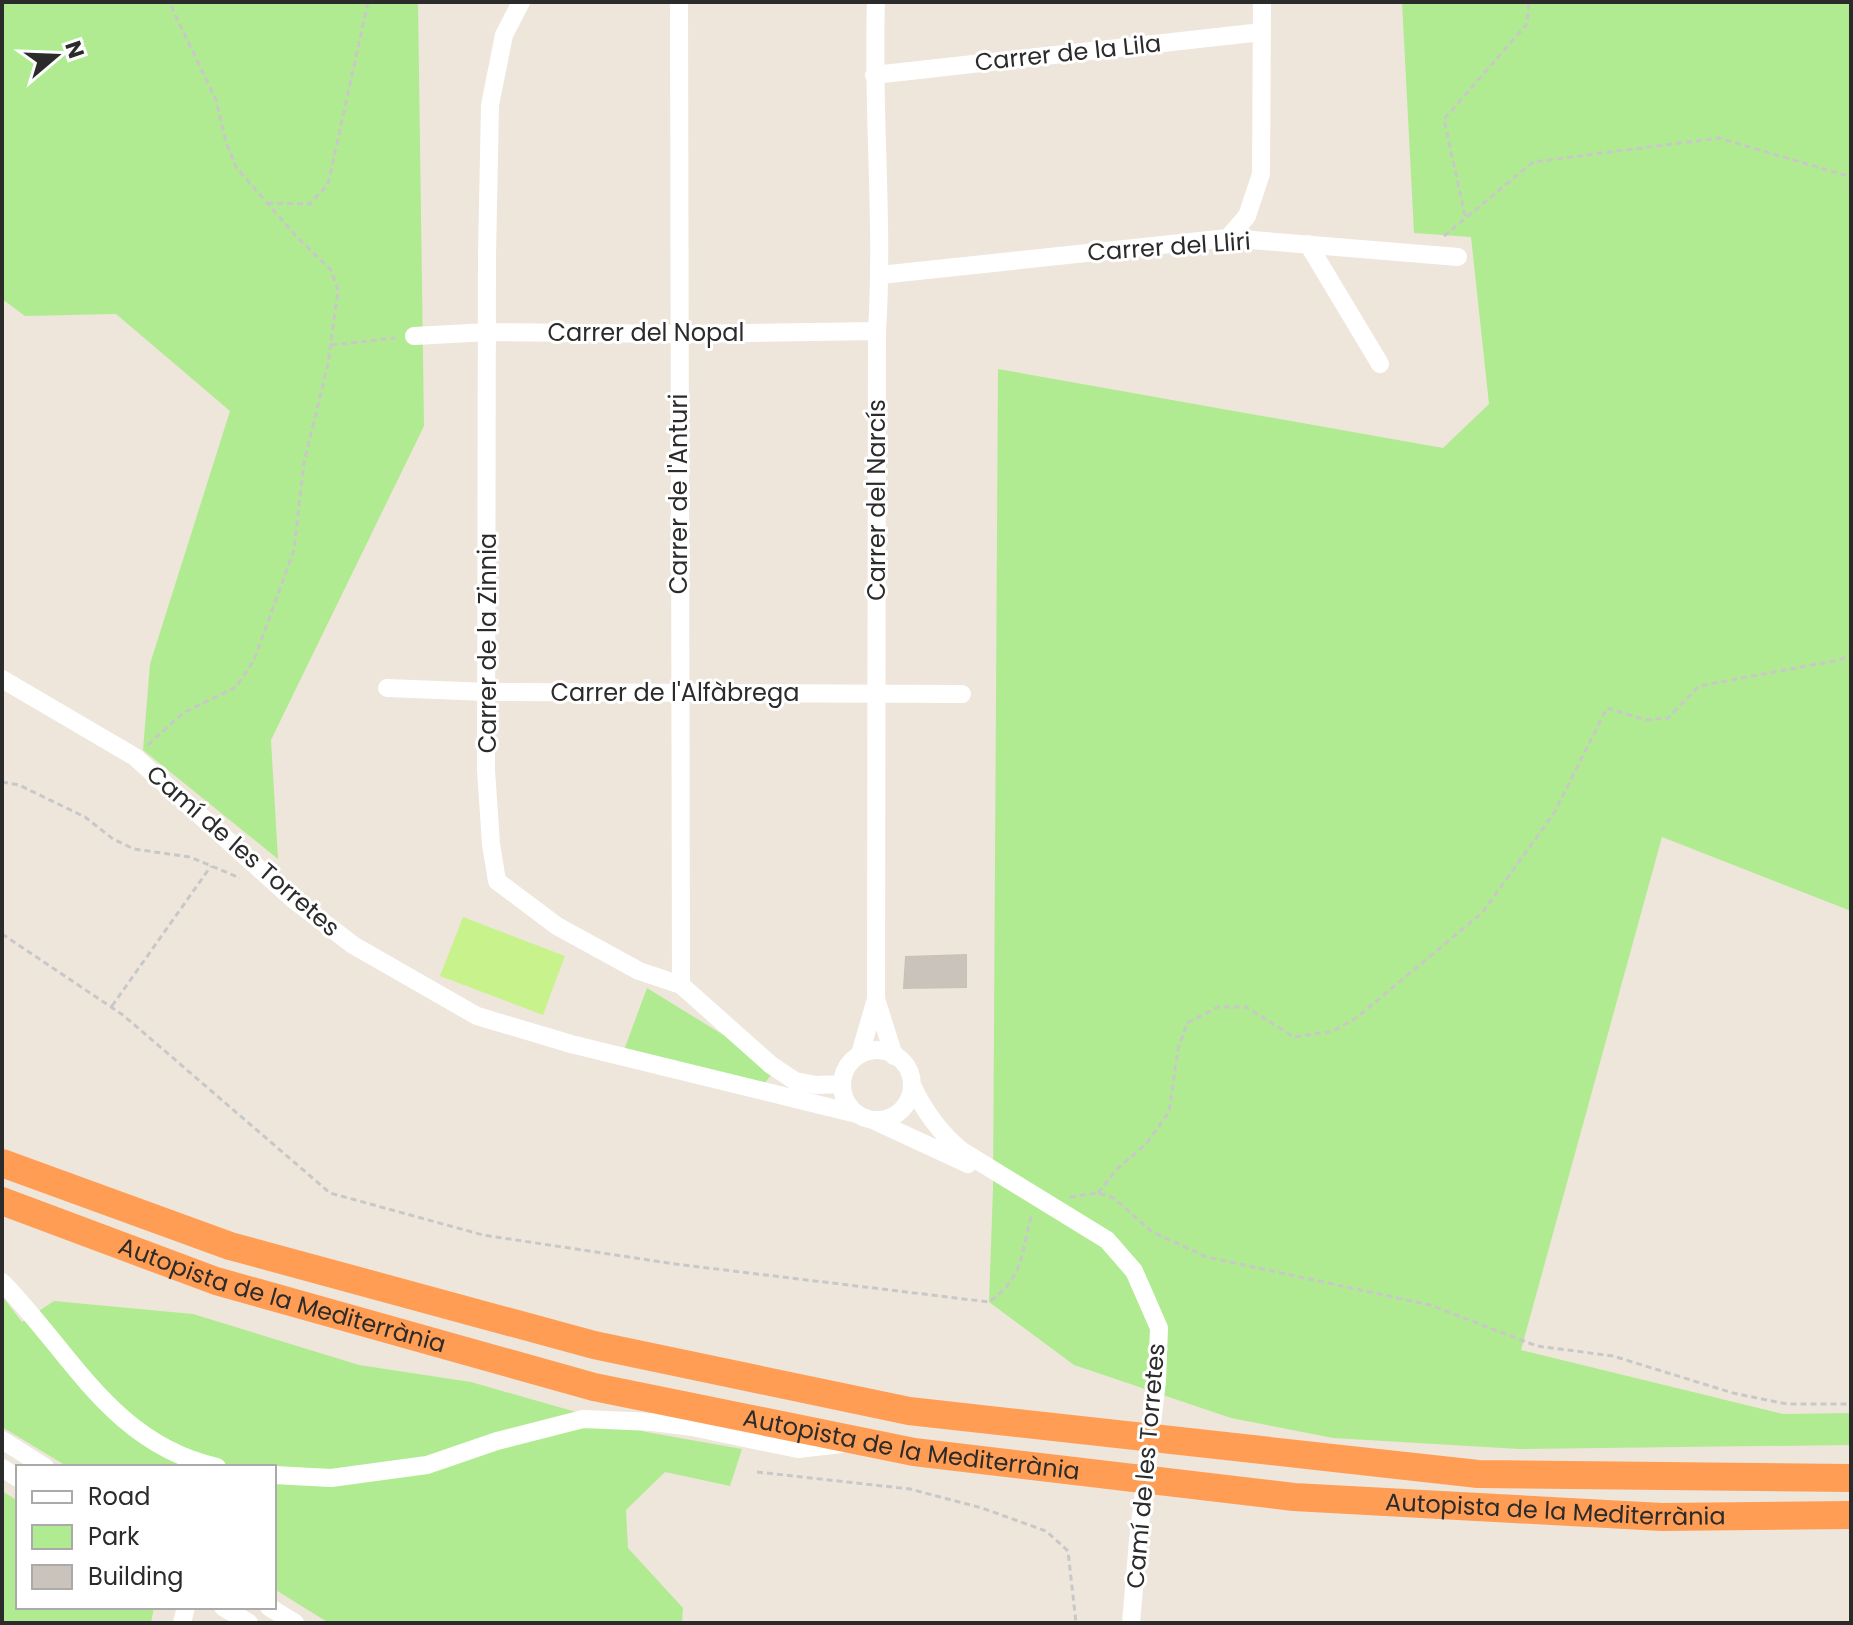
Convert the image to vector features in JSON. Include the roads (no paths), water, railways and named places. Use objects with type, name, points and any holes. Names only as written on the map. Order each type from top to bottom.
[{"type":"highway","name":"Autopista de la Mediterrània","points":[[2,1163],[245,1250],[594,1345],[909,1411],[1478,1474],[1851,1478]]},
{"type":"highway","name":"Autopista de la Mediterrània","points":[[2,1201],[216,1281],[594,1387],[914,1452],[1294,1497],[1662,1517],[1851,1515]]},
{"type":"street","name":"Carrer de la Zinnia","points":[[521,2],[504,35],[490,105],[486,770],[497,881],[557,926],[639,971],[681,985],[771,1065],[795,1081],[816,1085],[842,1084]]},
{"type":"street","name":"Carrer de l'Anturi","points":[[679,2],[681,985]]},
{"type":"street","name":"Carrer del Narcís","points":[[860,1054],[876,999],[877,331],[880,275],[874,75],[876,2]]},
{"type":"street","points":[[1228,238],[1247,216],[1261,174],[1262,2]]},
{"type":"street","name":"Carrer de la Lila","points":[[874,75],[1262,32]]},
{"type":"street","name":"Carrer del Lliri","points":[[880,275],[1228,238],[1458,257]]},
{"type":"street","points":[[1308,244],[1380,364]]},
{"type":"street","name":"Carrer del Nopal","points":[[411,336],[489,332],[680,334],[877,331]]},
{"type":"street","name":"Camí de les Torretes","points":[[2,679],[135,757],[294,900],[353,945],[477,1016],[571,1044],[865,1117],[934,1150],[1015,1183]]},
{"type":"street","name":"Carrer de l'Alfàbrega","points":[[387,688],[488,692],[962,694]]},
{"type":"street","name":"Carrer del Narcís","points":[[876,999],[894,1056]]},
{"type":"street","points":[[883,1051],[907,1068],[912,1085],[904,1107],[895,1115],[865,1117],[846,1101],[842,1084],[847,1067],[860,1054],[883,1051]]},
{"type":"street","name":"Camí de les Torretes","points":[[912,1085],[919,1101],[945,1137],[962,1151],[1107,1240],[1134,1271],[1159,1328],[1157,1381],[1131,1623]]},
{"type":"street","points":[[2,1282],[92,1391],[114,1411],[150,1439],[209,1465]]},
{"type":"street","points":[[276,1475],[331,1478],[427,1465],[497,1441],[583,1419],[692,1427],[798,1449],[863,1442]]},
{"type":"street","points":[[2,1440],[42,1465]]},
{"type":"street","points":[[1760,1479],[1851,1468]]},
{"type":"street","points":[[226,1609],[249,1623]]},
{"type":"street","points":[[272,1609],[295,1623]]}]
